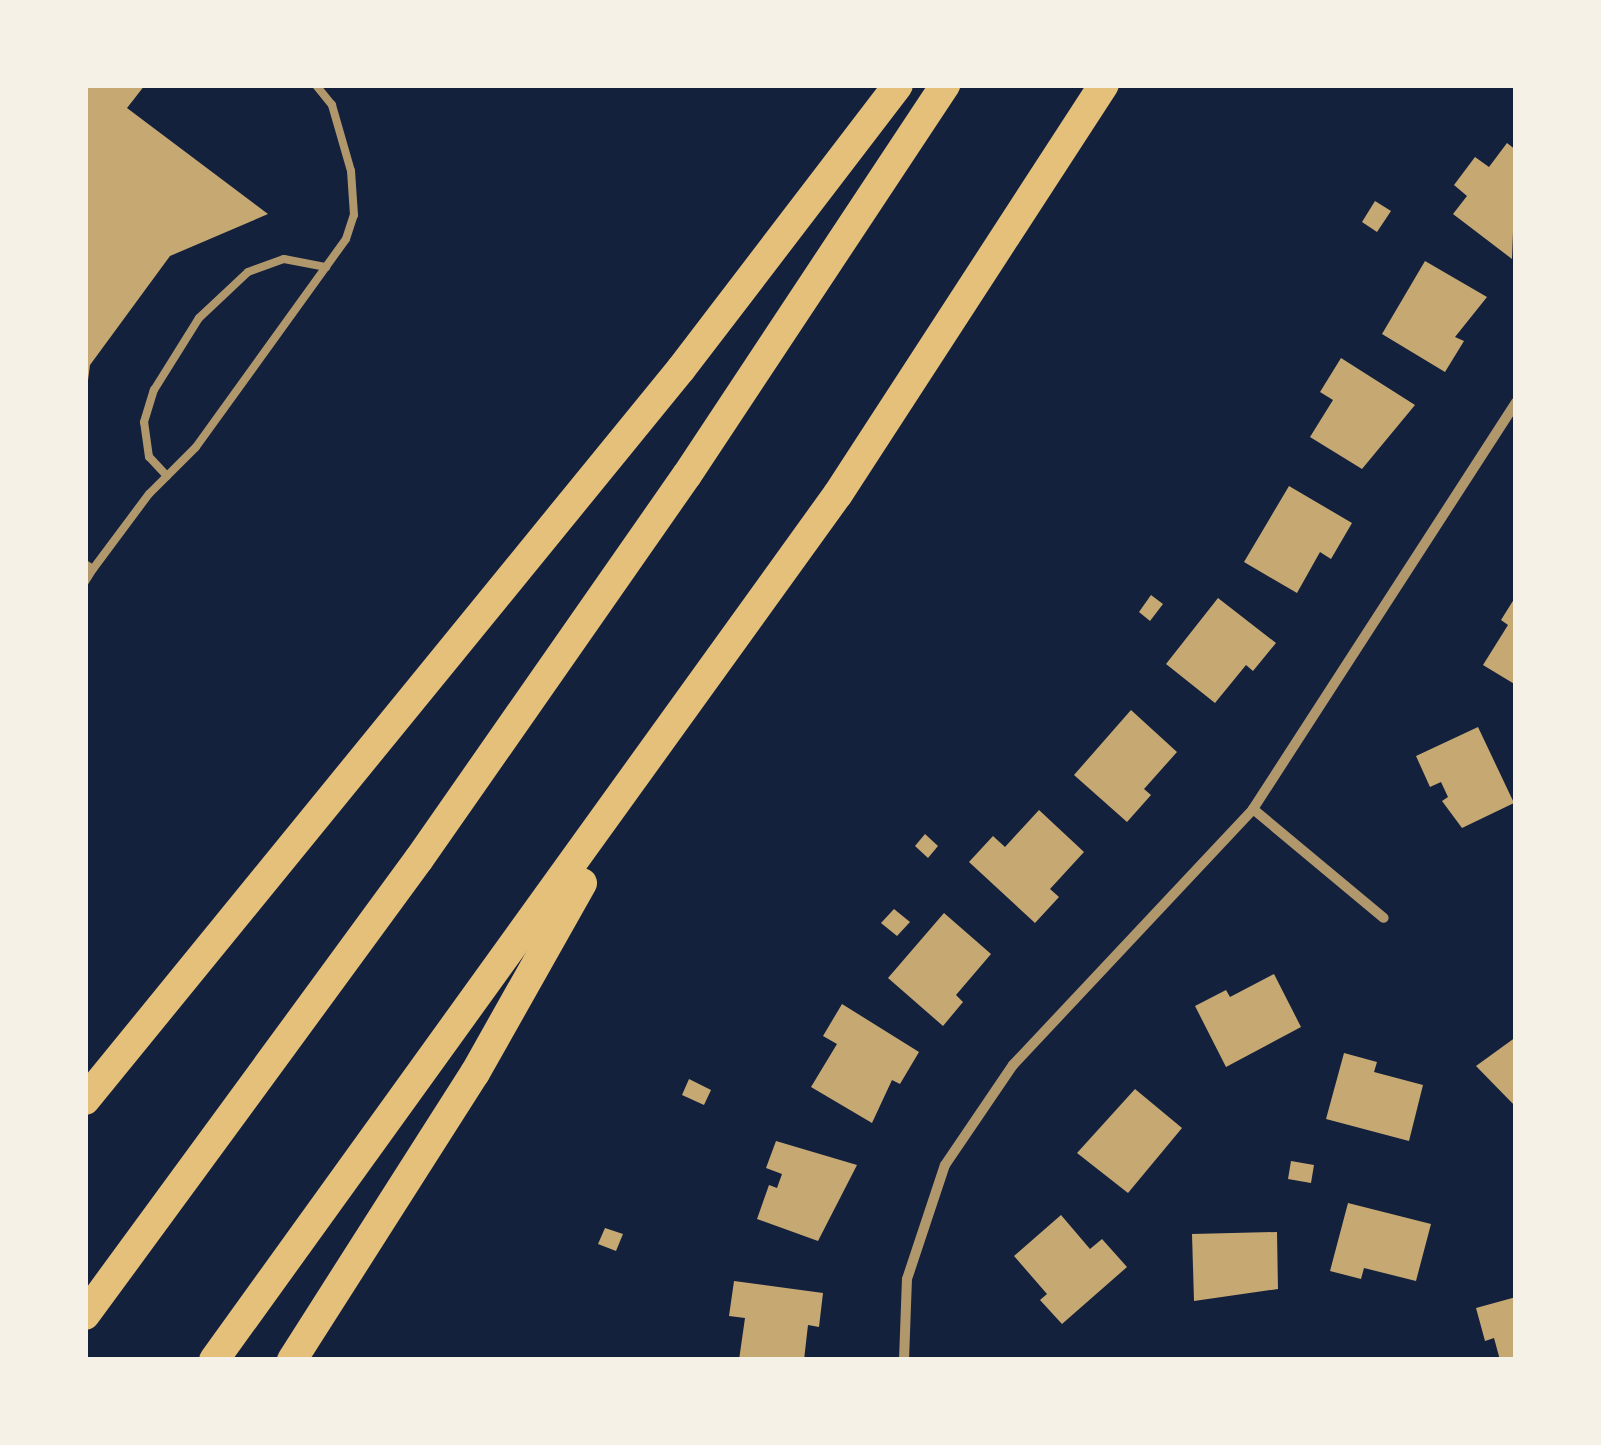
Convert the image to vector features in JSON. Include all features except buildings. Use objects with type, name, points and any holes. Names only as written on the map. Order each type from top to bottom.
[{"type":"highway","points":[[85,1100],[681,369],[898,85]]},
{"type":"highway","points":[[85,1315],[419,859],[697,460],[945,85]]},
{"type":"highway","points":[[214,1360],[838,494],[1104,85]]},
{"type":"highway","points":[[292,1360],[475,1073],[659,745]]},
{"type":"street","points":[[904,1360],[908,1278],[945,1165],[1014,1065],[1253,809],[1516,402]]},
{"type":"street","points":[[1253,809],[1384,918]]},
{"type":"lane","points":[[85,582],[89,567],[196,447],[326,267],[354,215],[352,171],[332,106],[316,85]]},
{"type":"lane","points":[[167,476],[148,456],[144,422],[154,390],[199,318],[248,272],[284,259],[326,267]]}]
